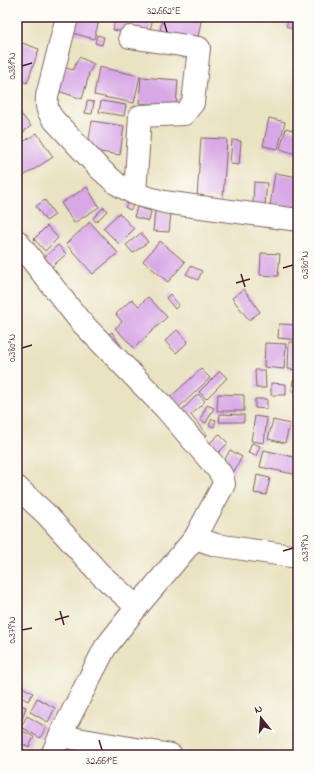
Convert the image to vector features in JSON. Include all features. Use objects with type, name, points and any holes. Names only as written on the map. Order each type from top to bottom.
[{"type":"street","points":[[67,17],[46,104],[48,113],[98,168],[117,184],[135,194],[164,202],[298,220]]},
{"type":"street","points":[[130,38],[199,48],[192,103],[184,114],[140,116],[135,194]]},
{"type":"street","points":[[17,241],[80,320],[165,408],[222,476],[224,484],[195,538],[105,648],[56,746],[171,755]]},
{"type":"street","points":[[17,487],[46,514],[100,574],[137,607]]},
{"type":"street","points":[[195,538],[216,544],[298,557]]},
{"type":"building","points":[[73,17],[100,17],[94,39],[69,32]]},
{"type":"building","points":[[115,17],[153,17],[149,36],[113,30]]},
{"type":"building","points":[[163,17],[177,17],[201,21],[197,43],[159,36]]},
{"type":"building","points":[[290,17],[298,17],[298,32],[286,26]]},
{"type":"building","points":[[97,35],[104,37],[102,45],[95,43]]},
{"type":"building","points":[[17,41],[39,49],[27,83],[17,79]]},
{"type":"building","points":[[79,57],[94,64],[88,75],[82,99],[52,89],[59,66],[73,70]]},
{"type":"building","points":[[99,67],[140,76],[134,103],[94,95]]},
{"type":"building","points":[[141,77],[178,80],[176,106],[139,103]]},
{"type":"building","points":[[87,101],[94,102],[92,114],[85,113]]},
{"type":"building","points":[[101,101],[126,105],[124,116],[99,112]]},
{"type":"building","points":[[17,109],[31,126],[17,137]]},
{"type":"building","points":[[269,118],[285,122],[278,149],[263,146]]},
{"type":"building","points":[[92,121],[124,126],[120,155],[87,150]]},
{"type":"building","points":[[286,128],[298,132],[298,146],[296,154],[280,149]]},
{"type":"building","points":[[37,133],[53,157],[22,177],[17,169],[17,146]]},
{"type":"building","points":[[201,138],[227,139],[223,199],[197,197]]},
{"type":"building","points":[[232,140],[241,141],[239,165],[230,164]]},
{"type":"building","points":[[275,173],[298,177],[298,209],[270,205]]},
{"type":"building","points":[[254,182],[267,183],[265,205],[253,204]]},
{"type":"building","points":[[87,187],[99,207],[74,223],[61,203]]},
{"type":"building","points":[[45,200],[55,215],[46,221],[36,206]]},
{"type":"building","points":[[128,202],[134,205],[130,210],[125,207]]},
{"type":"building","points":[[104,207],[107,211],[96,222],[93,218]]},
{"type":"building","points":[[137,207],[151,211],[149,221],[134,217]]},
{"type":"building","points":[[155,211],[171,213],[169,232],[153,231]]},
{"type":"building","points":[[119,213],[134,229],[119,244],[103,228]]},
{"type":"building","points":[[90,222],[118,253],[93,274],[66,244]]},
{"type":"building","points":[[47,226],[58,238],[45,251],[34,239]]},
{"type":"building","points":[[141,233],[148,242],[133,253],[126,245]]},
{"type":"building","points":[[160,241],[185,262],[168,282],[143,261]]},
{"type":"building","points":[[58,245],[66,254],[46,272],[38,263]]},
{"type":"building","points":[[261,253],[280,254],[278,276],[260,275]]},
{"type":"building","points":[[191,266],[202,271],[198,280],[186,274]]},
{"type":"building","points":[[244,289],[260,312],[249,320],[232,298]]},
{"type":"building","points":[[170,294],[179,305],[175,309],[166,298]]},
{"type":"building","points":[[148,297],[167,317],[134,348],[115,328],[122,322],[116,314],[132,299],[139,306]]},
{"type":"building","points":[[279,324],[298,325],[298,340],[278,338]]},
{"type":"building","points":[[177,330],[188,342],[176,353],[165,341]]},
{"type":"building","points":[[112,332],[126,354],[103,338]]},
{"type":"building","points":[[289,342],[298,342],[298,370],[288,369]]},
{"type":"building","points":[[265,343],[286,344],[284,369],[264,367]]},
{"type":"building","points":[[201,369],[210,378],[175,411],[166,401]]},
{"type":"building","points":[[255,370],[265,370],[266,388],[256,388]]},
{"type":"building","points":[[220,371],[227,378],[206,399],[199,392]]},
{"type":"building","points":[[293,380],[298,380],[298,392],[292,391]]},
{"type":"building","points":[[271,383],[286,384],[286,395],[271,395]]},
{"type":"building","points":[[198,394],[205,401],[191,415],[207,435],[199,442],[175,417]]},
{"type":"building","points":[[218,394],[244,395],[244,411],[217,411]]},
{"type":"building","points":[[255,399],[267,399],[267,409],[255,408]]},
{"type":"building","points":[[207,405],[214,408],[206,423],[200,420]]},
{"type":"building","points":[[220,414],[244,415],[244,422],[219,422]]},
{"type":"building","points":[[255,416],[267,418],[264,443],[251,441]]},
{"type":"building","points":[[212,419],[216,420],[214,427],[209,425]]},
{"type":"building","points":[[273,420],[290,424],[285,443],[268,439]]},
{"type":"building","points":[[219,434],[228,443],[216,455],[207,446]]},
{"type":"building","points":[[252,443],[260,446],[256,456],[248,453]]},
{"type":"building","points":[[230,450],[242,457],[232,475],[220,468]]},
{"type":"building","points":[[264,450],[298,458],[298,475],[260,467]]},
{"type":"building","points":[[257,475],[270,478],[266,495],[254,493]]},
{"type":"building","points":[[17,684],[33,693],[28,701],[17,695]]},
{"type":"building","points":[[37,698],[55,708],[48,722],[30,712]]},
{"type":"building","points":[[17,704],[26,707],[20,725],[17,724]]},
{"type":"building","points":[[27,716],[46,727],[40,738],[21,727]]},
{"type":"building","points":[[17,728],[34,737],[29,747],[17,742]]},
{"type":"building","points":[[17,746],[31,753],[30,755],[17,755]]}]
